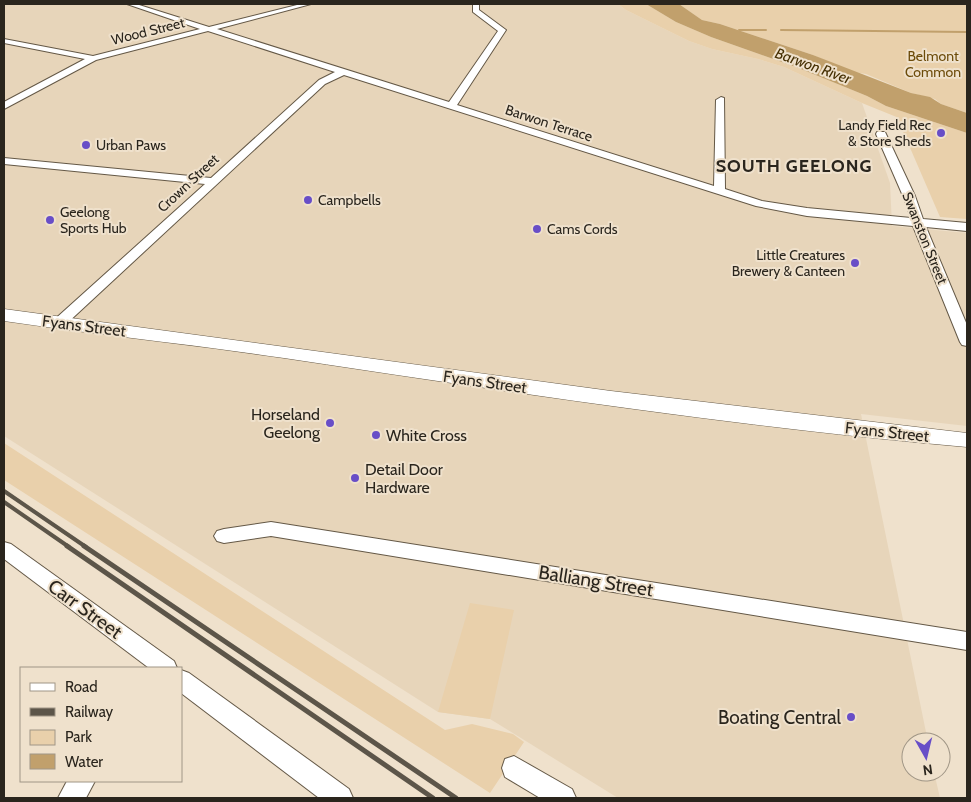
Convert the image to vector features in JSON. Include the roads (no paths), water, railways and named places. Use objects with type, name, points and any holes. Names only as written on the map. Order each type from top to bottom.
[{"type":"main road","name":"Fyans Street","points":[[4,315],[611,398],[855,429],[967,440]]},
{"type":"street","name":"Barwon Terrace","points":[[130,4],[760,204],[807,212],[967,227]]},
{"type":"street","name":"Wood Street","points":[[4,106],[93,58],[308,4]]},
{"type":"street","points":[[451,106],[502,30],[475,11],[476,4]]},
{"type":"street","points":[[4,41],[93,58]]},
{"type":"street","name":"Crown Street","points":[[59,323],[322,82],[342,72]]},
{"type":"street","points":[[719,192],[721,100]]},
{"type":"street","name":"Swanston Street","points":[[881,134],[909,196],[918,223],[961,311],[967,342]]},
{"type":"street","points":[[4,161],[212,181]]},
{"type":"street","name":"Balliang Street","points":[[224,536],[271,529],[967,641]]},
{"type":"street","name":"Carr Street","points":[[4,549],[157,666]]},
{"type":"street","points":[[182,681],[340,798]]},
{"type":"street","points":[[514,768],[563,798]]},
{"type":"street","points":[[71,798],[81,782]]},
{"type":"water","name":"Barwon River","points":[[646,4],[679,4],[702,20],[720,24],[813,55],[911,93],[930,97],[941,104],[967,113],[967,133],[886,106],[867,96],[796,67],[711,37],[676,22]]},
{"type":"waterway","points":[[739,30],[766,30]]},
{"type":"waterway","points":[[781,30],[967,32]]},
{"type":"railway","points":[[4,491],[86,547]]},
{"type":"railway","points":[[4,502],[69,547]]},
{"type":"railway","points":[[67,546],[433,798]]},
{"type":"railway","points":[[84,546],[456,798]]},
{"type":"place","name":"Landy Field Rec & Store Sheds","points":[[941,133]]},
{"type":"place","name":"Urban Paws","points":[[86,145]]},
{"type":"place","name":"Campbells","points":[[308,200]]},
{"type":"place","name":"Geelong Sports Hub","points":[[50,220]]},
{"type":"place","name":"Cams Cords","points":[[537,229]]},
{"type":"place","name":"Little Creatures Brewery & Canteen","points":[[855,263]]},
{"type":"place","name":"Horseland Geelong","points":[[330,423]]},
{"type":"place","name":"White Cross","points":[[376,435]]},
{"type":"place","name":"Detail Door Hardware","points":[[355,478]]},
{"type":"place","name":"Boating Central","points":[[851,717]]},
{"type":"district","name":"SOUTH GEELONG","points":[[794,166]]},
{"type":"park label","name":"Belmont Common","points":[[933,64]]}]
